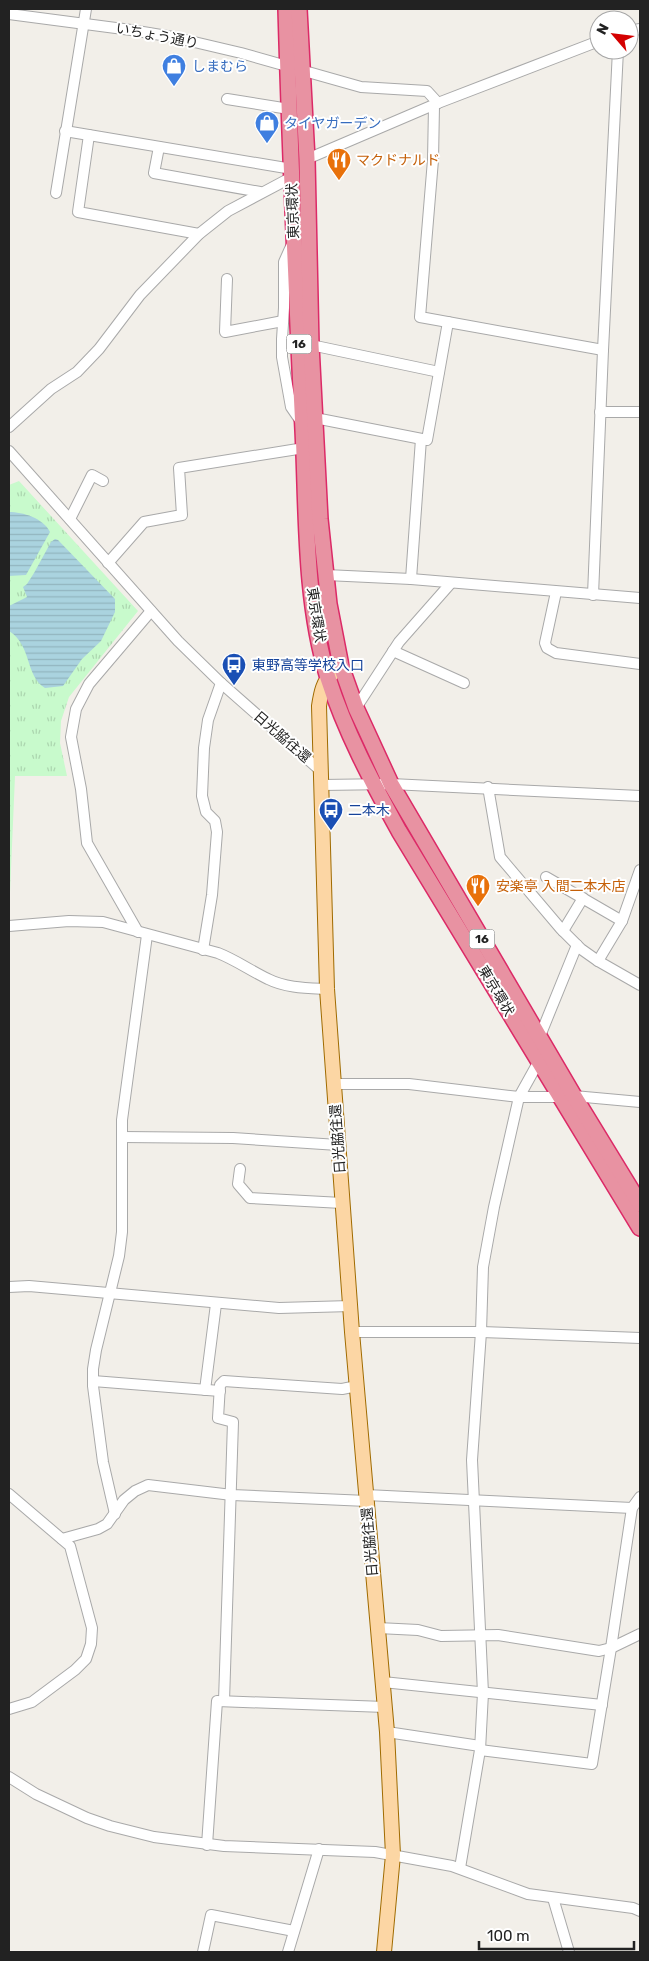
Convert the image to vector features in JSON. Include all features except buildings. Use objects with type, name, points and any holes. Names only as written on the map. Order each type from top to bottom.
[{"type":"highway","name":"東京環状","points":[[286,9],[294,240],[309,421],[326,575],[333,628],[341,666],[356,708],[391,784],[540,1036],[567,1096],[640,1228]]},
{"type":"highway","name":"東京環状","points":[[299,9],[307,159],[311,345],[309,421],[304,448],[311,584],[320,642],[328,677],[342,715],[373,784],[399,831],[539,1061],[567,1096],[640,1204]]},
{"type":"main road","points":[[322,771],[319,706],[323,686],[328,677],[341,666]]},
{"type":"main road","name":"日光脇往還","points":[[322,771],[327,988],[352,1332],[387,1732],[393,1856],[390,1908],[384,1952]]},
{"type":"street","points":[[56,193],[86,9]]},
{"type":"street","name":"いちょう通り","points":[[9,14],[84,23],[172,37],[241,53],[302,72],[361,87],[427,91],[436,105]]},
{"type":"street","points":[[307,159],[436,105],[589,45]]},
{"type":"street","points":[[594,595],[600,412],[618,60]]},
{"type":"street","points":[[227,99],[290,109]]},
{"type":"street","points":[[436,105],[420,317],[603,350]]},
{"type":"street","points":[[65,131],[292,173]]},
{"type":"street","points":[[89,135],[78,212],[199,234]]},
{"type":"street","points":[[159,147],[154,173],[260,192]]},
{"type":"street","points":[[9,427],[51,389],[77,372],[99,348],[140,295],[199,234],[228,211],[292,173]]},
{"type":"street","points":[[294,240],[284,262],[282,358],[291,408],[309,421],[427,440],[448,322]]},
{"type":"street","points":[[227,279],[225,332],[283,321]]},
{"type":"street","points":[[311,345],[439,372]]},
{"type":"street","points":[[600,412],[640,412]]},
{"type":"street","points":[[411,579],[421,438]]},
{"type":"street","points":[[108,563],[144,522],[182,515],[178,468],[304,448]]},
{"type":"street","name":"日光脇往還","points":[[9,451],[151,611],[221,683],[322,771]]},
{"type":"street","points":[[70,520],[92,475],[103,481]]},
{"type":"street","points":[[326,575],[411,579],[640,598]]},
{"type":"street","points":[[356,708],[393,650],[451,583]]},
{"type":"street","points":[[556,592],[545,643],[547,648],[556,653],[640,664]]},
{"type":"street","points":[[115,1514],[103,1462],[93,1382],[96,1350],[119,1256],[122,1232],[124,1103],[142,934],[87,843],[81,789],[71,737],[76,709],[89,684],[151,611]]},
{"type":"street","points":[[393,650],[464,683]]},
{"type":"street","points":[[203,950],[212,895],[217,832],[215,821],[206,812],[203,805],[204,748],[208,720],[221,683]]},
{"type":"street","points":[[322,786],[391,784],[640,796]]},
{"type":"street","points":[[488,788],[500,857],[577,945],[598,962],[640,985]]},
{"type":"street","points":[[598,962],[622,922],[640,870]]},
{"type":"street","points":[[546,876],[622,922]]},
{"type":"street","points":[[563,931],[583,898]]},
{"type":"street","points":[[9,926],[69,921],[103,922],[231,958],[268,979],[281,984],[298,987],[327,988]]},
{"type":"street","points":[[540,1036],[577,945]]},
{"type":"street","points":[[460,1868],[480,1748],[483,1693],[472,1460],[481,1332],[483,1267],[494,1207],[519,1097],[539,1061]]},
{"type":"street","points":[[334,1084],[409,1084],[519,1097],[567,1096],[640,1102]]},
{"type":"street","points":[[122,1137],[233,1138],[338,1145]]},
{"type":"street","points":[[240,1169],[238,1184],[250,1198],[342,1202]]},
{"type":"street","points":[[9,1286],[29,1286],[216,1304],[280,1308],[351,1306]]},
{"type":"street","points":[[205,1390],[216,1304]]},
{"type":"street","points":[[352,1332],[481,1332],[640,1338]]},
{"type":"street","points":[[224,1701],[233,1422],[218,1418],[220,1385],[224,1381],[342,1389],[357,1386]]},
{"type":"street","points":[[93,1382],[220,1391]]},
{"type":"street","points":[[62,1539],[98,1529],[107,1524],[124,1500],[135,1491],[148,1485],[232,1494],[632,1508]]},
{"type":"street","points":[[9,1494],[70,1546],[92,1628],[91,1644],[86,1659],[75,1670],[32,1702],[9,1709]]},
{"type":"street","points":[[387,1732],[592,1764],[632,1508],[640,1497]]},
{"type":"street","points":[[378,1628],[418,1630],[440,1636],[498,1634],[599,1651],[611,1648],[640,1634]]},
{"type":"street","points":[[383,1682],[602,1705]]},
{"type":"street","points":[[207,1845],[217,1701],[385,1707]]},
{"type":"street","points":[[9,1778],[61,1807],[110,1826],[172,1841],[207,1845],[359,1850],[460,1868],[528,1894],[633,1908],[640,1911]]},
{"type":"street","points":[[288,1952],[319,1849]]},
{"type":"street","points":[[553,1898],[569,1952]]},
{"type":"street","points":[[203,1952],[211,1915],[294,1931]]},
{"type":"green space","points":[[19,481],[138,611],[69,697],[61,721],[60,743],[67,776],[15,776],[9,916],[9,485]]},
{"type":"water","points":[[9,512],[32,517],[43,523],[50,532],[26,575],[9,576]]},
{"type":"water","points":[[55,539],[115,599],[115,612],[101,641],[82,659],[63,686],[45,688],[34,676],[22,644],[9,631],[9,606],[27,597],[23,587],[34,573],[51,542]]},
{"type":"place","name":"しまむら","points":[[174,87]]},
{"type":"place","name":"タイヤガーデン","points":[[267,144]]},
{"type":"place","name":"マクドナルド","points":[[339,181]]},
{"type":"place","name":"東野高等学校入口","points":[[234,686]]},
{"type":"place","name":"二本木","points":[[331,831]]},
{"type":"place","name":"安楽亭 入間二本木店","points":[[478,907]]}]
